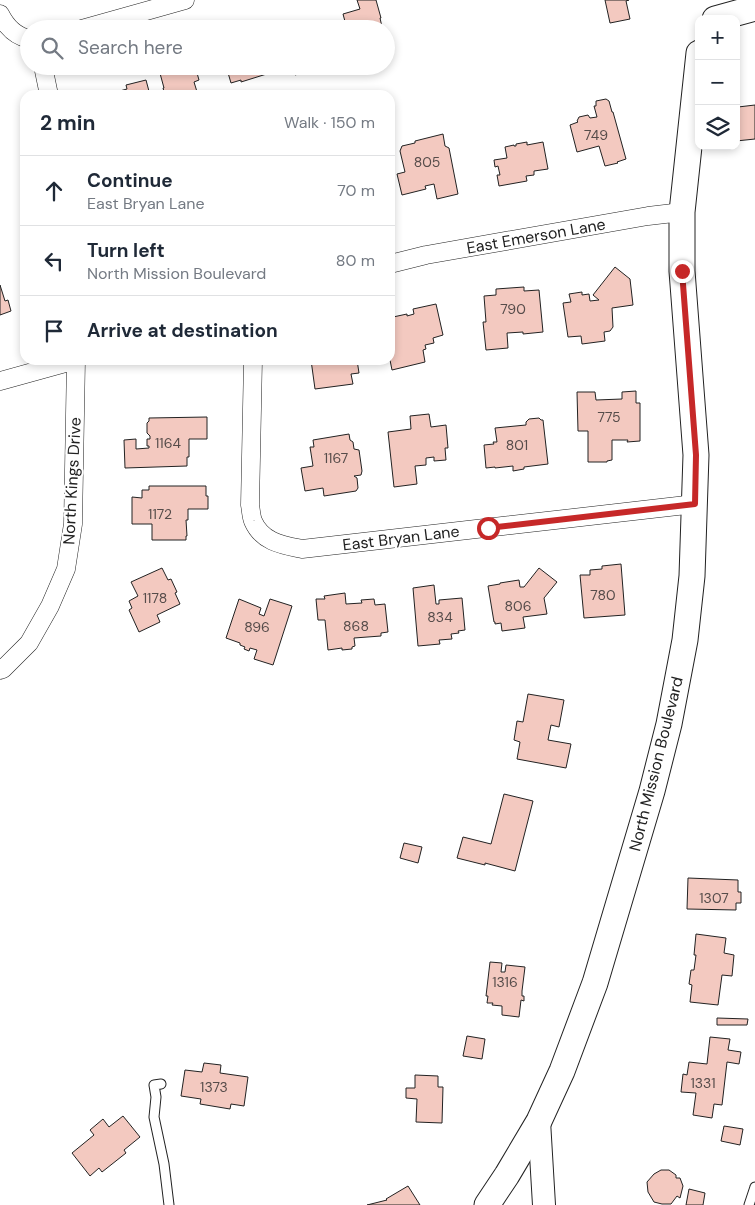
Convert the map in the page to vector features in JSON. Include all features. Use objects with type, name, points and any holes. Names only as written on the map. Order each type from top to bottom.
[{"type":"main road","points":[[703,15],[705,0]]},
{"type":"main road","points":[[730,15],[755,8]]},
{"type":"main road","name":"North Mission Boulevard","points":[[487,1205],[539,1121],[562,1071],[596,983],[652,791],[669,724],[685,640],[692,576],[696,455],[682,271],[682,212],[698,60]]},
{"type":"street","points":[[114,20],[185,0]]},
{"type":"street","points":[[0,14],[4,22],[20,35]]},
{"type":"street","points":[[45,75],[49,90]]},
{"type":"street","name":"East Emerson Lane","points":[[395,263],[648,216],[682,212]]},
{"type":"street","points":[[0,381],[58,365]]},
{"type":"street","name":"North Kings Drive","points":[[0,670],[29,643],[50,606],[66,569],[73,524],[76,365]]},
{"type":"street","name":"East Bryan Lane","points":[[253,365],[250,505],[253,521],[264,536],[279,544],[302,550],[695,504]]},
{"type":"street","points":[[539,1121],[544,1205]]},
{"type":"lane","points":[[161,1084],[154,1085],[156,1097],[154,1117],[164,1164],[169,1205]]},
{"type":"lane","points":[[749,1205],[755,1187]]},
{"type":"building","points":[[357,0],[376,0],[380,20],[345,20],[343,14],[360,9]]},
{"type":"building","points":[[605,0],[629,0],[626,1],[630,19],[610,23]]},
{"type":"building","points":[[160,75],[198,75],[199,80],[194,82],[196,90],[164,90]]},
{"type":"building","points":[[229,75],[263,75],[241,82],[241,80],[231,83]]},
{"type":"building","points":[[146,80],[149,90],[123,90],[127,89],[126,85]]},
{"type":"building","points":[[606,99],[609,101],[613,112],[626,159],[605,166],[599,146],[577,152],[570,125],[578,122],[579,117],[588,115],[590,118],[597,117],[594,106],[596,106],[596,101]]},
{"type":"building","points":[[755,105],[755,139],[740,141],[740,107]]},
{"type":"building","points":[[443,134],[445,146],[449,148],[458,194],[437,199],[434,184],[425,186],[426,189],[402,195],[397,174],[405,172],[400,151],[402,146]]},
{"type":"building","points":[[527,142],[527,145],[543,142],[548,169],[534,171],[534,175],[526,176],[527,181],[499,186],[497,175],[500,175],[498,166],[495,167],[494,160],[507,158],[505,147]]},
{"type":"building","points":[[615,267],[630,279],[633,305],[612,308],[613,327],[610,331],[604,332],[605,341],[582,344],[581,336],[568,337],[563,303],[571,302],[569,294],[582,292],[582,295],[589,294],[590,301],[599,300],[593,295]]},
{"type":"building","points":[[0,285],[5,301],[8,300],[11,311],[0,315]]},
{"type":"building","points":[[524,287],[524,291],[539,290],[543,332],[507,333],[508,348],[486,350],[483,322],[486,322],[484,296],[496,295],[496,289]]},
{"type":"building","points":[[436,304],[443,335],[433,338],[434,343],[425,345],[426,349],[423,350],[425,362],[392,370],[391,365],[395,365],[395,317],[414,314],[413,309]]},
{"type":"building","points":[[312,365],[358,365],[359,373],[351,374],[353,384],[315,389]]},
{"type":"building","points":[[636,391],[636,403],[640,403],[640,441],[612,440],[612,460],[607,462],[588,462],[588,431],[578,431],[577,392],[595,392],[596,400],[622,399],[622,392]]},
{"type":"building","points":[[429,414],[431,427],[446,425],[448,448],[445,448],[446,460],[434,461],[434,457],[426,458],[426,465],[415,466],[417,484],[394,487],[388,432],[411,429],[410,416]]},
{"type":"building","points":[[207,417],[207,439],[189,439],[187,466],[125,468],[124,440],[136,439],[136,449],[149,448],[147,446],[147,439],[150,439],[150,436],[147,433],[147,423],[149,418]]},
{"type":"building","points":[[539,418],[543,420],[548,464],[524,467],[524,469],[513,471],[513,466],[486,468],[484,445],[497,442],[495,428],[526,425],[529,419]]},
{"type":"building","points":[[349,434],[354,449],[359,450],[362,471],[361,475],[354,476],[357,478],[358,488],[356,491],[324,496],[323,488],[305,491],[301,468],[313,466],[310,447],[314,447],[313,440]]},
{"type":"building","points":[[149,486],[206,486],[208,509],[188,509],[186,540],[152,540],[152,524],[132,524],[132,497],[142,498],[142,490],[149,490]]},
{"type":"building","points":[[621,564],[625,615],[584,618],[580,575],[590,575],[590,570],[602,569],[602,566]]},
{"type":"building","points":[[162,568],[168,580],[171,579],[180,604],[157,615],[160,622],[139,632],[129,610],[132,608],[129,601],[138,596],[131,582]]},
{"type":"building","points":[[539,568],[557,582],[544,598],[547,614],[523,617],[525,628],[502,631],[501,623],[495,624],[494,622],[488,586],[519,580],[520,587],[524,587]]},
{"type":"building","points":[[434,585],[436,604],[439,604],[439,600],[462,598],[465,630],[451,634],[452,639],[439,640],[440,644],[418,646],[413,588]]},
{"type":"building","points":[[345,593],[346,604],[362,603],[361,600],[374,599],[375,605],[385,604],[388,632],[381,633],[381,636],[354,638],[355,646],[352,649],[328,650],[325,620],[318,620],[316,599],[325,599],[324,596]]},
{"type":"building","points":[[239,599],[261,608],[259,614],[264,616],[270,599],[292,606],[273,665],[254,659],[257,650],[250,648],[249,651],[244,649],[245,647],[240,645],[240,643],[226,638]]},
{"type":"building","points":[[528,694],[564,700],[559,727],[551,725],[548,740],[571,744],[566,768],[517,759],[520,742],[514,740],[517,721],[523,722]]},
{"type":"building","points":[[504,794],[533,801],[515,871],[457,858],[463,837],[491,844]]},
{"type":"building","points":[[404,843],[422,847],[418,863],[400,858]]},
{"type":"building","points":[[688,878],[738,880],[738,892],[741,892],[741,903],[736,903],[736,910],[687,909]]},
{"type":"building","points":[[696,934],[726,938],[724,953],[734,955],[732,976],[722,975],[718,1005],[690,1002],[692,985],[689,984],[691,970],[694,970]]},
{"type":"building","points":[[490,962],[502,963],[501,972],[505,972],[506,965],[525,967],[522,991],[524,1001],[521,1000],[519,1017],[502,1015],[502,1006],[487,1003],[488,996],[486,996]]},
{"type":"building","points":[[717,1018],[748,1019],[747,1025],[717,1025]]},
{"type":"building","points":[[467,1036],[485,1039],[482,1059],[463,1056]]},
{"type":"building","points":[[710,1037],[730,1039],[728,1050],[741,1052],[739,1064],[727,1062],[722,1105],[714,1104],[712,1118],[693,1115],[696,1093],[681,1092],[683,1074],[687,1075],[689,1062],[707,1064]]},
{"type":"building","points":[[204,1063],[221,1065],[220,1073],[248,1077],[244,1106],[231,1104],[230,1109],[200,1104],[201,1099],[181,1096],[185,1070],[202,1072]]},
{"type":"building","points":[[415,1075],[438,1076],[438,1087],[443,1087],[442,1123],[416,1122],[417,1099],[406,1098],[406,1088],[415,1088]]},
{"type":"building","points":[[123,1116],[140,1137],[124,1150],[126,1153],[102,1172],[99,1168],[90,1176],[72,1153],[94,1135],[90,1130],[103,1119],[109,1127]]},
{"type":"building","points":[[724,1126],[743,1129],[740,1145],[721,1141]]},
{"type":"building","points":[[661,1170],[669,1170],[676,1175],[676,1178],[680,1178],[683,1186],[680,1198],[677,1196],[671,1204],[654,1202],[648,1192],[647,1182],[654,1174]]},
{"type":"building","points":[[408,1186],[420,1205],[367,1205],[387,1200]]},
{"type":"building","points":[[689,1189],[705,1193],[703,1205],[686,1205]]},
{"type":"route","points":[[488,528],[695,504],[696,455],[682,271]]}]
